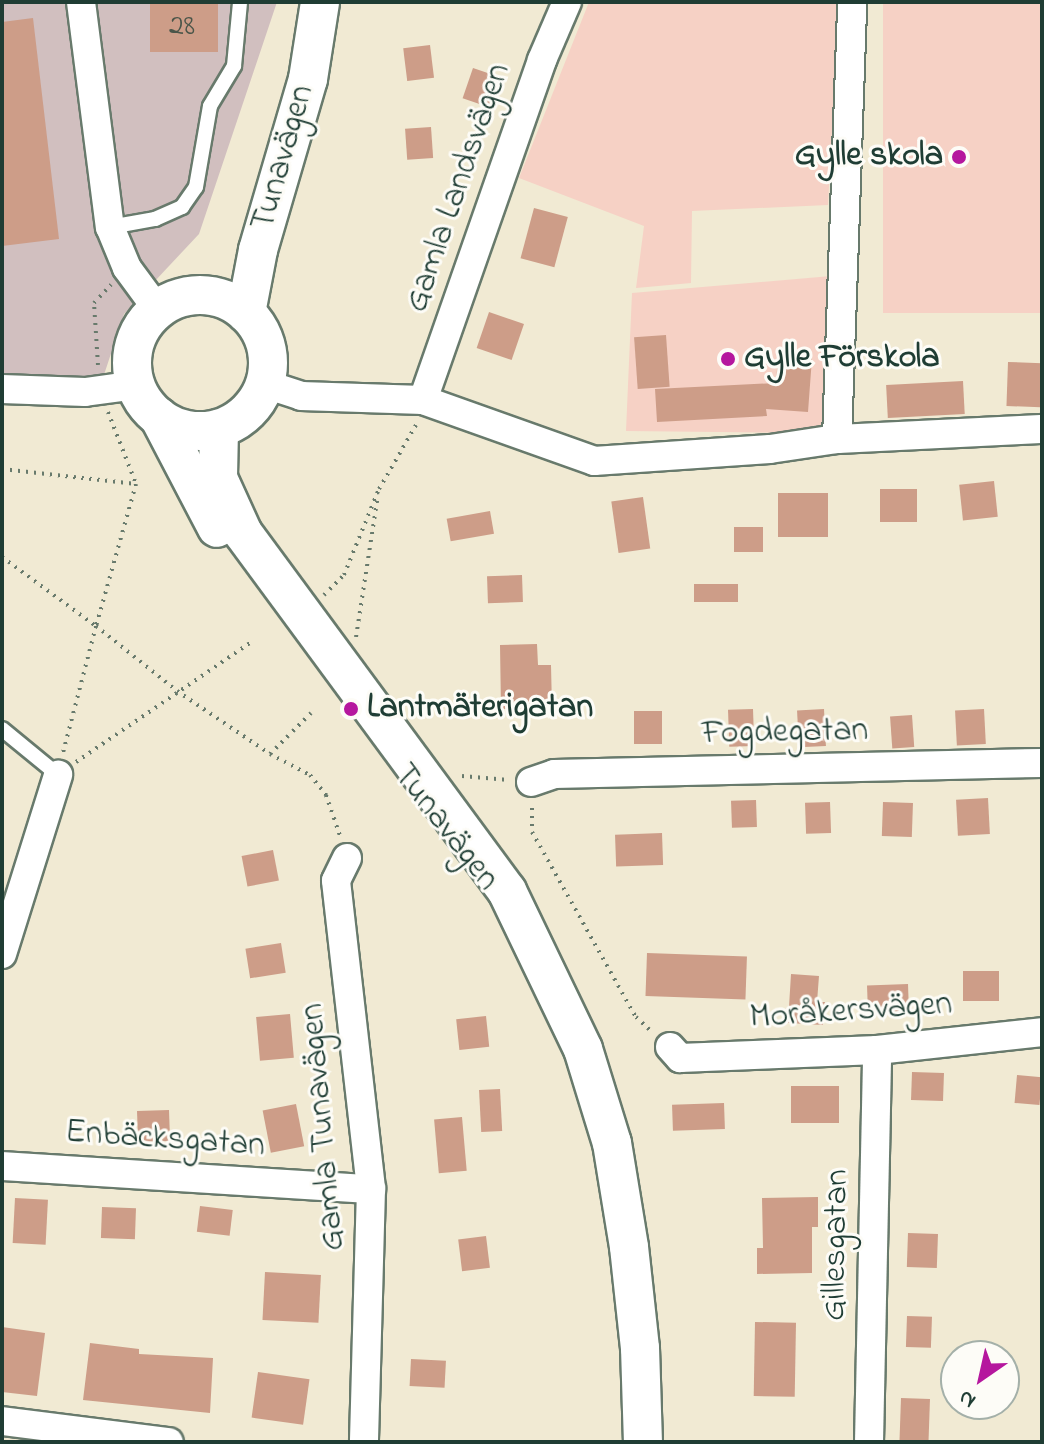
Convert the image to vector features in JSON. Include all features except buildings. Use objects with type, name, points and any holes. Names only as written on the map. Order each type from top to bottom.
[{"type":"street","points":[[81,2],[110,227],[127,268],[158,310]]},
{"type":"street","name":"Tunavägen","points":[[246,313],[258,250],[308,79],[320,2]]},
{"type":"street","name":"Gamla Landsvägen","points":[[423,400],[542,60],[567,2]]},
{"type":"street","points":[[837,439],[852,2]]},
{"type":"street","points":[[2,389],[118,388],[177,427],[197,431],[219,429],[239,419],[255,404],[265,384],[266,345],[259,327],[230,302],[202,296],[174,300],[158,310],[144,325],[135,344],[132,365],[118,388]]},
{"type":"street","points":[[265,384],[301,396],[423,400],[594,461],[756,450],[837,439],[1042,429]]},
{"type":"street","name":"Tunavägen","points":[[159,417],[202,504],[267,602],[500,898],[583,1049]]},
{"type":"street","name":"Tunavägen","points":[[219,429],[218,478],[243,533],[507,891],[583,1049],[612,1143],[629,1247],[640,1348],[643,1442]]},
{"type":"street","name":"Fogdegatan","points":[[531,782],[554,774],[1042,763]]},
{"type":"street","points":[[2,954],[58,775]]},
{"type":"street","name":"Gamla Tunavägen","points":[[347,858],[336,881],[371,1189],[364,1442]]},
{"type":"street","name":"Moråkersvägen","points":[[670,1047],[680,1058],[877,1050],[1042,1032]]},
{"type":"street","name":"Gillesgatan","points":[[869,1442],[877,1050]]},
{"type":"street","name":"Enbäcksgatan","points":[[2,1166],[371,1189]]},
{"type":"street","points":[[2,1421],[169,1442]]},
{"type":"lane","points":[[110,227],[155,219],[182,207],[196,187],[210,106],[234,66],[240,2]]},
{"type":"lane","points":[[2,729],[58,775]]},
{"type":"path","points":[[58,775],[136,484],[118,388],[94,303],[127,268]]},
{"type":"path","points":[[320,598],[344,575],[379,489],[416,426],[423,400]]},
{"type":"path","points":[[2,469],[136,484]]},
{"type":"path","points":[[357,651],[379,489]]},
{"type":"path","points":[[2,557],[177,691],[270,754],[310,775],[326,795],[347,858]]},
{"type":"path","points":[[58,775],[253,641]]},
{"type":"path","points":[[270,754],[311,713]]},
{"type":"path","points":[[447,775],[531,782],[532,832],[636,1017],[670,1047]]},
{"type":"shaded area","points":[[2,2],[277,2],[199,234],[124,314],[99,390],[2,389]]},
{"type":"shaded area","points":[[589,2],[839,2],[828,205],[692,211],[691,283],[636,288],[644,226],[519,178]]},
{"type":"shaded area","name":"Gylle skola","points":[[883,2],[1042,2],[1042,313],[883,313]]},
{"type":"shaded area","name":"Gylle Förskola","points":[[831,276],[824,425],[809,433],[626,431],[632,293]]},
{"type":"place","name":"Gylle skola","points":[[959,157]]},
{"type":"place","name":"Gylle Förskola","points":[[728,359]]},
{"type":"place","name":"Lantmäterigatan","points":[[351,709]]}]
